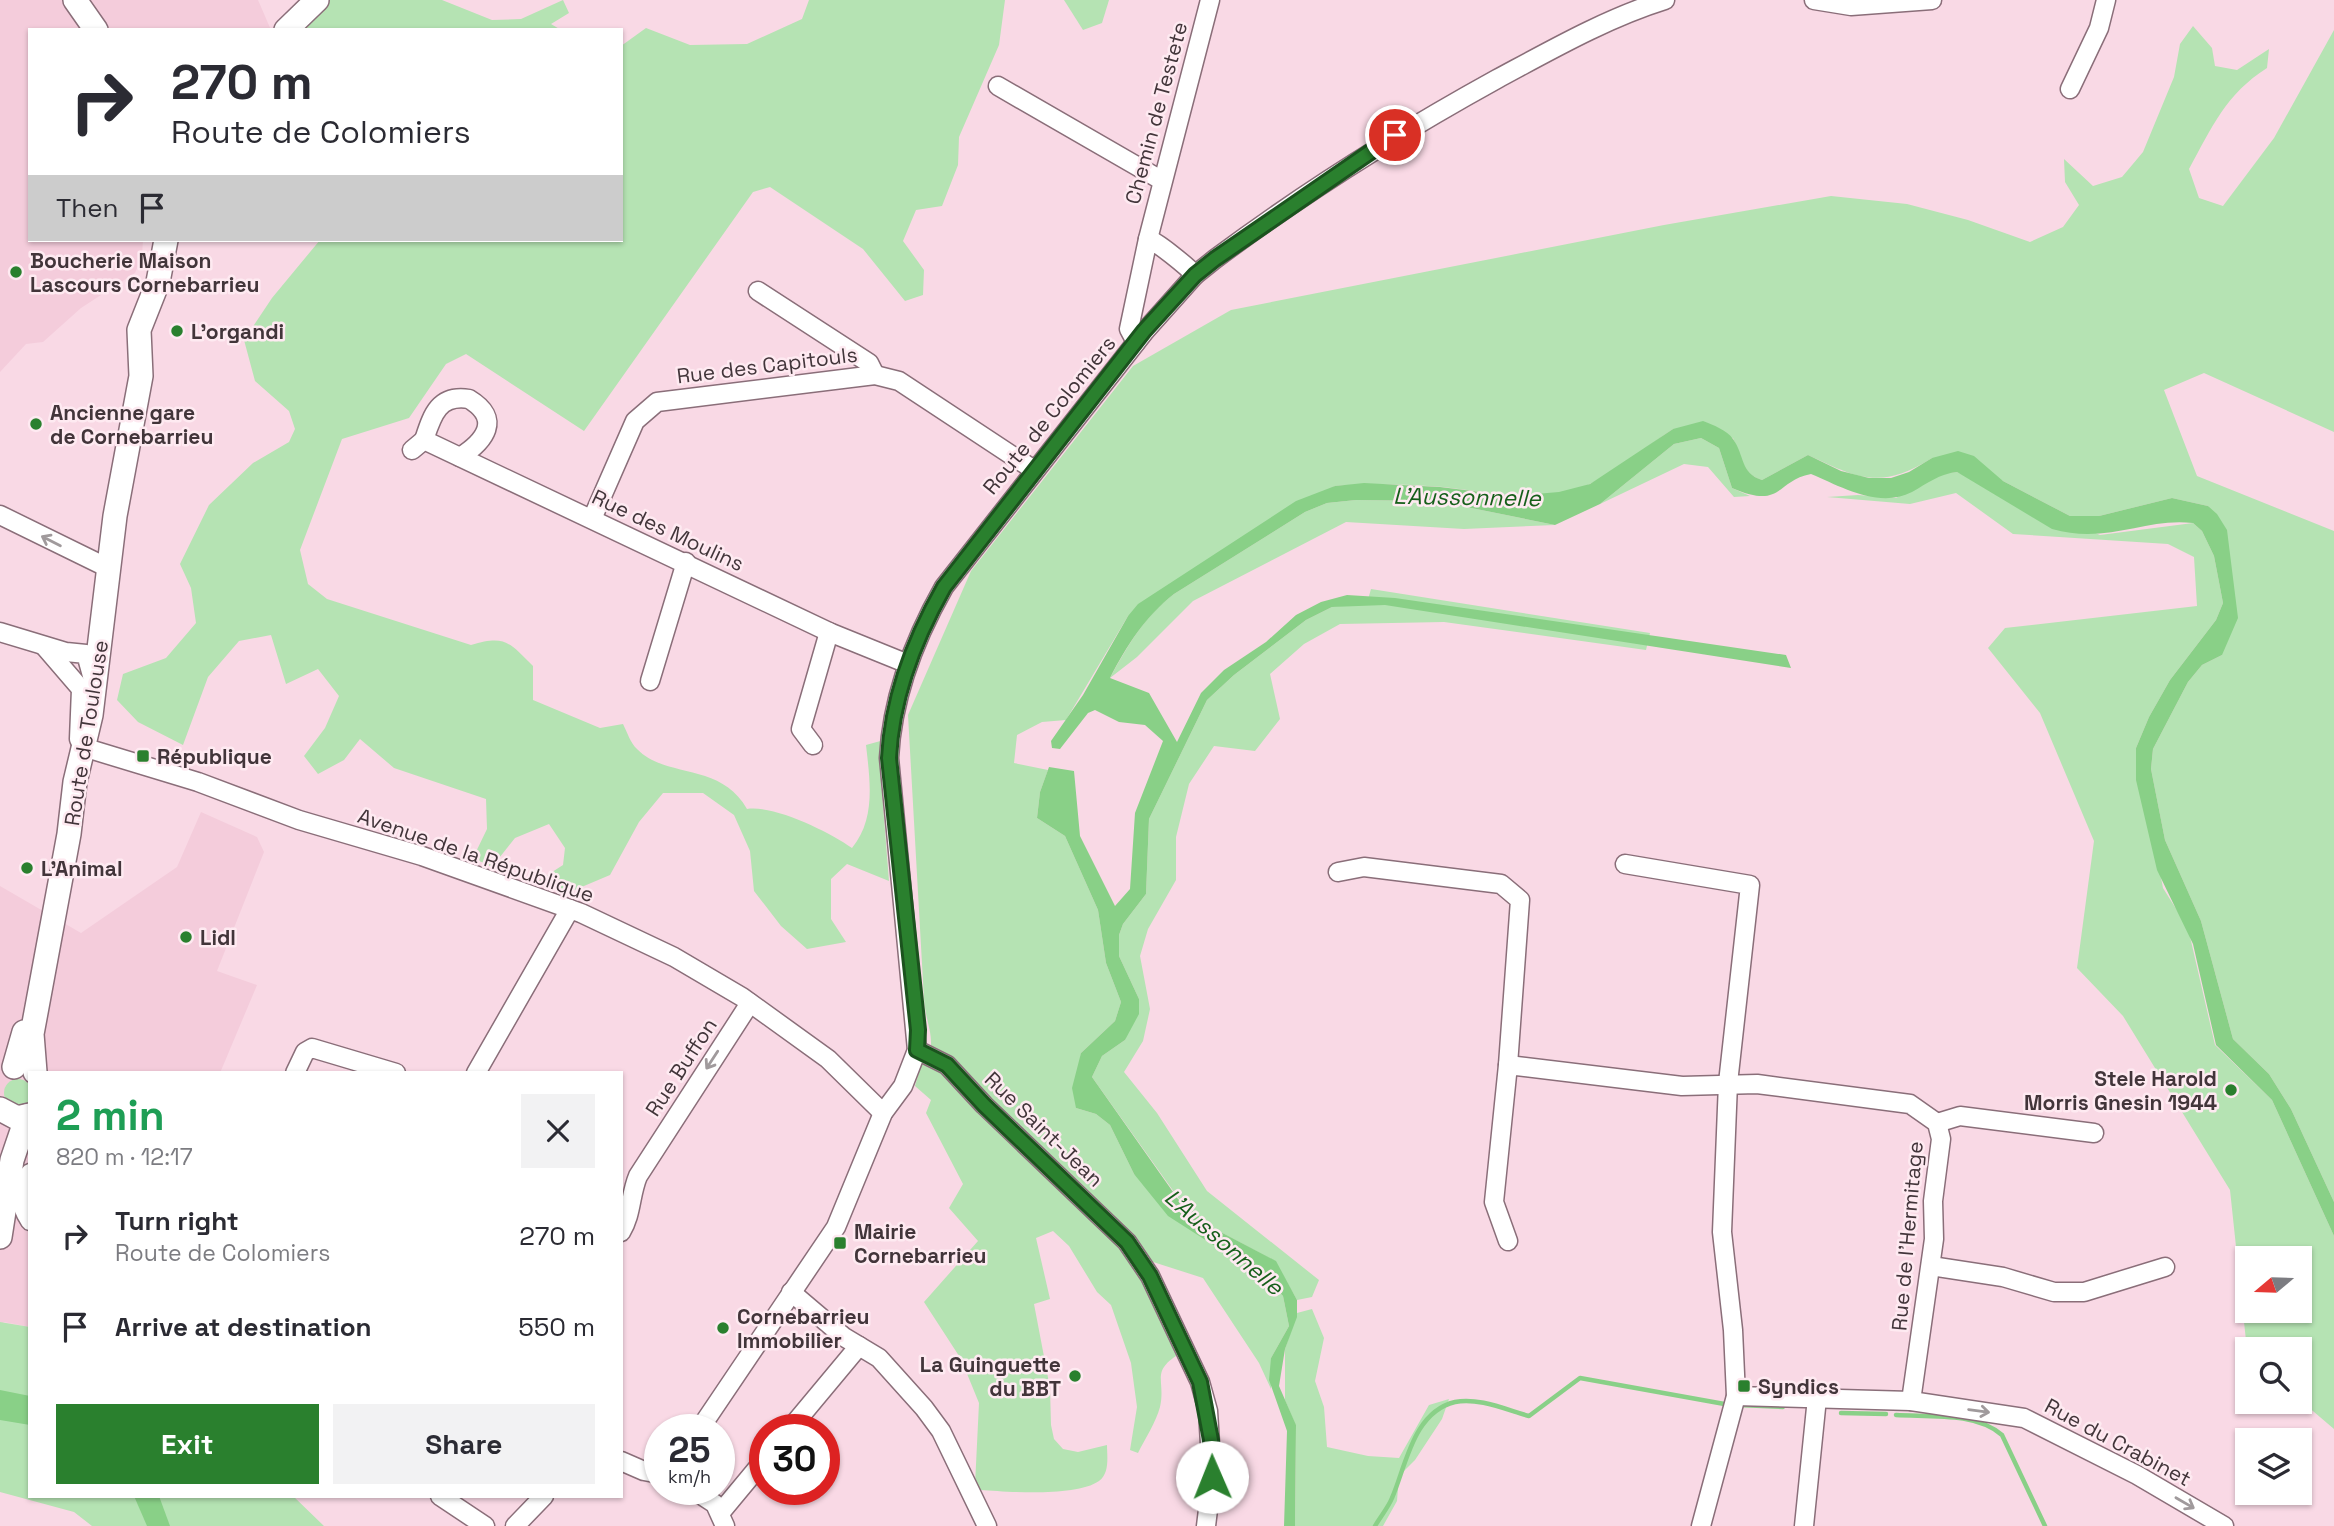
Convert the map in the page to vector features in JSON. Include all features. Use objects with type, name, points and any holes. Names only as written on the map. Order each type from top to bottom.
[{"type":"main road","points":[[75,0],[93,27]]},
{"type":"main road","points":[[288,28],[317,0]]},
{"type":"main road","name":"Route de Toulouse","points":[[136,393],[129,351],[130,328],[148,284],[158,242]]},
{"type":"main road","name":"Route de Toulouse","points":[[21,1072],[32,1034],[83,747],[115,516],[142,367],[139,330],[158,282],[166,242]]},
{"type":"main road","name":"Route de Toulouse","points":[[21,1072],[22,1045],[88,700],[86,654],[102,565],[115,516]]},
{"type":"main road","points":[[0,1178],[16,1114]]},
{"type":"main road","points":[[0,1237],[16,1114]]},
{"type":"street","name":"Chemin de Testete","points":[[1136,342],[1129,329],[1148,239],[1161,180],[1210,0]]},
{"type":"street","name":"Route de Colomiers","points":[[710,1414],[836,1227],[883,1113],[903,1086],[917,1050],[918,1030],[889,758],[891,722],[920,630],[944,587],[1136,342],[1195,275],[1262,223],[1395,135],[1539,57],[1639,8],[1665,0]]},
{"type":"street","points":[[1814,0],[1852,6],[1932,0]]},
{"type":"street","points":[[2070,89],[2099,28],[2106,0]]},
{"type":"street","points":[[999,86],[1161,180]]},
{"type":"street","points":[[1148,239],[1155,241],[1164,252],[1195,275]]},
{"type":"street","points":[[758,291],[869,363],[875,375]]},
{"type":"street","name":"Rue des Capitouls","points":[[592,519],[635,421],[657,402],[875,375],[899,381],[1034,470]]},
{"type":"street","name":"Rue des Moulins","points":[[460,457],[479,445],[486,424],[484,413],[469,399],[448,399],[436,408],[418,445],[460,457],[477,475],[592,519],[829,632],[908,664]]},
{"type":"street","points":[[0,515],[102,565]]},
{"type":"street","points":[[650,681],[686,562]]},
{"type":"street","points":[[0,632],[44,646],[86,654]]},
{"type":"street","points":[[813,745],[801,729],[829,632]]},
{"type":"street","name":"Avenue de la République","points":[[44,646],[88,700],[98,734],[131,760]]},
{"type":"street","name":"Avenue de la République","points":[[83,747],[198,782],[299,820],[422,856],[570,909],[674,957],[750,1003],[828,1059],[883,1113]]},
{"type":"street","points":[[1625,864],[1750,885],[1728,1083],[1722,1232],[1734,1330],[1734,1402],[1701,1526]]},
{"type":"street","points":[[1338,872],[1364,867],[1501,884],[1520,900],[1508,1065],[1494,1202],[1508,1241]]},
{"type":"street","points":[[476,1071],[570,909]]},
{"type":"street","name":"Rue Buffon","points":[[623,1228],[630,1214],[633,1188],[638,1176],[750,1003]]},
{"type":"street","points":[[296,1071],[305,1052],[312,1048],[389,1071]]},
{"type":"street","name":"Rue Saint-Jean","points":[[917,1050],[947,1065],[984,1105],[1127,1242],[1150,1276],[1200,1382],[1208,1411],[1212,1477],[1206,1526]]},
{"type":"street","name":"Rue de l'Hermitage","points":[[1508,1065],[1682,1086],[1757,1084],[1910,1104],[1937,1123],[1941,1139],[1933,1200],[1931,1266],[1911,1401]]},
{"type":"street","points":[[1937,1123],[1960,1116],[2094,1133]]},
{"type":"street","points":[[28,1176],[22,1186],[20,1200],[28,1216]]},
{"type":"street","points":[[1931,1266],[2003,1277],[2054,1292],[2084,1292],[2165,1267]]},
{"type":"street","points":[[791,1292],[859,1346],[879,1358],[899,1378],[942,1431],[987,1526]]},
{"type":"street","points":[[802,1414],[859,1346]]},
{"type":"street","points":[[1804,1526],[1817,1398]]},
{"type":"street","name":"Rue du Crabinet","points":[[1734,1402],[1817,1398],[1911,1401],[2024,1418],[2137,1475],[2224,1526]]},
{"type":"street","points":[[623,1462],[644,1472]]},
{"type":"street","points":[[723,1519],[749,1482]]},
{"type":"street","points":[[443,1498],[485,1526]]},
{"type":"street","points":[[515,1526],[542,1498]]},
{"type":"shaded area","points":[[0,0],[258,0],[270,28],[28,28],[28,242],[143,242],[142,256],[135,273],[81,308],[43,342],[26,344],[0,372]]},
{"type":"shaded area","points":[[323,0],[442,0],[492,20],[521,19],[563,0],[569,13],[551,24],[558,28],[302,28],[300,22]]},
{"type":"shaded area","points":[[809,0],[1005,0],[999,45],[959,137],[958,165],[942,206],[916,210],[903,241],[924,270],[923,295],[905,301],[863,249],[770,187],[753,192],[584,431],[466,354],[446,364],[409,418],[342,439],[300,550],[308,584],[327,599],[471,645],[492,641],[506,643],[533,666],[533,700],[600,728],[623,724],[635,747],[649,758],[723,784],[736,794],[747,809],[786,815],[852,848],[865,825],[870,799],[866,745],[884,740],[879,755],[889,881],[847,864],[831,879],[831,919],[846,942],[807,949],[781,926],[754,891],[750,851],[734,815],[703,793],[663,793],[639,822],[610,875],[565,894],[535,883],[563,865],[565,848],[549,824],[515,838],[492,867],[473,858],[487,829],[486,799],[394,768],[360,739],[344,760],[318,774],[304,756],[325,728],[339,696],[318,669],[286,684],[271,635],[239,641],[208,677],[183,745],[138,722],[117,700],[123,674],[166,658],[196,623],[191,588],[180,564],[209,505],[253,463],[289,442],[295,429],[289,411],[255,381],[244,340],[272,298],[318,242],[623,242],[623,45],[646,28],[690,45],[747,44],[802,19]]},
{"type":"shaded area","points":[[1064,0],[1109,0],[1102,23],[1083,30]]},
{"type":"shaded area","points":[[2193,26],[2212,48],[2215,66],[2237,70],[2269,49],[2267,68],[2230,100],[2189,169],[2199,198],[2223,206],[2274,138],[2334,30],[2334,432],[2204,373],[2164,390],[2197,476],[2334,531],[2334,1202],[2291,1109],[2269,1074],[2233,1039],[2201,921],[2165,840],[2151,769],[2153,749],[2188,682],[2202,665],[2222,655],[2227,538],[2208,506],[2172,498],[2099,516],[2070,516],[2003,481],[1932,458],[1898,474],[1870,478],[1842,470],[1808,455],[1762,480],[1746,469],[1733,438],[1673,429],[1592,483],[1556,494],[1518,496],[1402,485],[1335,486],[1128,616],[1066,720],[1042,722],[1017,735],[1014,763],[1048,770],[1040,792],[1037,818],[1065,836],[1098,910],[1106,963],[1121,1002],[1115,1021],[1081,1053],[1076,1108],[1096,1114],[1110,1125],[1134,1174],[1268,1279],[1283,1296],[1289,1326],[1271,1358],[1271,1389],[1259,1363],[1203,1278],[1150,1261],[1145,1280],[1179,1354],[1170,1360],[1162,1372],[1160,1407],[1156,1419],[1138,1453],[1130,1450],[1137,1407],[1131,1363],[1111,1305],[1097,1292],[1069,1246],[1053,1231],[1036,1238],[1050,1299],[1034,1304],[1050,1388],[1054,1439],[1063,1449],[1078,1452],[1107,1445],[1106,1469],[1099,1481],[1075,1489],[1042,1492],[981,1490],[975,1485],[979,1403],[961,1359],[924,1302],[978,1241],[949,1208],[963,1184],[926,1113],[931,1100],[915,1086],[922,1062],[929,1060],[931,1036],[924,999],[908,715],[971,571],[1133,366],[1231,310],[1664,225],[1831,196],[1907,204],[1968,220],[2030,242],[2063,227],[2079,205],[2065,182],[2064,159],[2093,186],[2122,177],[2143,152],[2174,77],[2180,44]]},
{"type":"shaded area","points":[[1701,438],[1719,448],[1732,488],[1750,496],[1734,497],[1708,467],[1684,464],[1600,504],[1674,444]]},
{"type":"shaded area","points":[[1957,472],[2100,535],[2193,523],[2202,531],[2214,556],[2223,603],[2216,620],[2170,680],[2149,717],[2136,748],[2163,888],[2188,928],[2215,1045],[2272,1100],[2334,1236],[2334,1429],[2312,1410],[2312,1337],[2246,1337],[2244,1323],[2312,1323],[2312,1246],[2236,1246],[2230,1190],[2123,1016],[2077,968],[2094,841],[2040,713],[1988,648],[2005,628],[2197,606],[2194,557],[2168,544],[2013,534],[1956,493],[1910,504],[1827,497],[1858,495],[1896,498],[1940,474]]},
{"type":"shaded area","points":[[1356,500],[1437,501],[1555,525],[1464,529],[1346,522],[1193,601],[1137,657],[1110,678],[1145,622],[1174,594],[1305,512],[1327,503]]},
{"type":"shaded area","points":[[1371,589],[1650,633],[1646,650],[1444,622],[1340,624],[1304,644],[1270,674],[1280,719],[1255,751],[1214,746],[1189,784],[1176,837],[1176,880],[1148,929],[1140,956],[1150,1009],[1143,1041],[1124,1072],[1157,1113],[1207,1191],[1319,1280],[1312,1297],[1297,1300],[1275,1261],[1213,1228],[1179,1199],[1092,1077],[1102,1056],[1125,1040],[1139,999],[1119,956],[1119,935],[1123,924],[1146,894],[1149,819],[1207,700],[1234,675],[1306,620],[1332,607],[1367,603]]},
{"type":"shaded area","points":[[201,812],[257,837],[264,852],[217,971],[257,985],[221,1071],[28,1071],[28,1327],[4,1322],[0,1325],[0,886],[81,933],[177,867]]},
{"type":"shaded area","points":[[13,1080],[28,1083],[28,1103],[13,1106],[5,1098],[5,1088]]},
{"type":"shaded area","points":[[1312,1309],[1324,1338],[1315,1381],[1324,1407],[1327,1447],[1368,1456],[1399,1458],[1429,1405],[1449,1399],[1442,1419],[1415,1460],[1399,1476],[1397,1501],[1383,1526],[1295,1526],[1296,1426],[1285,1400],[1285,1349],[1297,1313]]},
{"type":"shaded area","points":[[0,1322],[28,1327],[28,1498],[295,1498],[324,1526],[92,1526],[74,1512],[0,1492]]},
{"type":"water","name":"L'Aussonnelle","points":[[1703,421],[1720,428],[1730,436],[1737,445],[1746,468],[1762,480],[1808,455],[1841,471],[1869,478],[1891,478],[1909,472],[1932,458],[1958,451],[1974,456],[2003,481],[2070,516],[2099,516],[2172,498],[2208,506],[2217,514],[2227,530],[2238,618],[2222,655],[2202,665],[2188,682],[2153,749],[2151,769],[2165,840],[2201,921],[2233,1039],[2269,1074],[2291,1109],[2334,1202],[2334,1236],[2272,1100],[2216,1045],[2193,944],[2157,870],[2136,780],[2136,748],[2149,717],[2170,680],[2216,620],[2223,603],[2214,556],[2202,531],[2193,523],[2176,522],[2091,534],[2052,529],[1957,472],[1939,477],[1899,497],[1861,494],[1811,474],[1770,495],[1749,494],[1732,488],[1719,448],[1701,438],[1674,444],[1600,504],[1555,525],[1437,501],[1356,500],[1327,503],[1305,512],[1174,594],[1145,622],[1130,643],[1110,678],[1149,693],[1177,742],[1201,693],[1224,670],[1266,642],[1296,615],[1321,602],[1347,595],[1395,598],[1786,655],[1791,668],[1385,605],[1332,607],[1306,620],[1234,675],[1207,700],[1149,819],[1146,894],[1123,924],[1119,935],[1119,956],[1139,999],[1139,1014],[1125,1040],[1102,1056],[1092,1077],[1178,1199],[1213,1228],[1276,1261],[1297,1300],[1297,1317],[1285,1349],[1279,1386],[1296,1425],[1295,1526],[1284,1526],[1287,1431],[1269,1380],[1271,1358],[1289,1326],[1283,1296],[1268,1280],[1168,1216],[1134,1174],[1110,1125],[1096,1114],[1076,1108],[1072,1088],[1081,1053],[1115,1021],[1121,1002],[1106,963],[1098,910],[1065,836],[1037,818],[1040,792],[1049,767],[1074,771],[1080,836],[1115,906],[1130,889],[1135,813],[1163,741],[1145,725],[1119,722],[1095,710],[1088,713],[1060,749],[1052,748],[1051,741],[1083,695],[1128,616],[1138,604],[1296,501],[1335,486],[1364,483],[1440,487],[1514,496],[1559,492],[1590,484],[1673,429]]},
{"type":"water","points":[[0,1390],[28,1396],[28,1425],[0,1420]]},
{"type":"water","points":[[135,1498],[160,1498],[170,1526],[147,1526]]},
{"type":"waterway","points":[[1375,1526],[1390,1502],[1420,1428],[1441,1408],[1455,1402],[1473,1401],[1529,1416],[1580,1378],[1730,1405]]},
{"type":"waterway","points":[[1739,1405],[1783,1407]]},
{"type":"waterway","points":[[1841,1413],[1886,1414]]},
{"type":"waterway","points":[[1896,1415],[1966,1419],[1979,1422],[2002,1435],[2045,1526]]},
{"type":"place","name":"Boucherie Maison Lascours Cornebarrieu","points":[[16,272]]},
{"type":"place","name":"L'organdi","points":[[177,331]]},
{"type":"place","name":"Ancienne gare de Cornebarrieu","points":[[36,424]]},
{"type":"place","name":"République","points":[[143,756]]},
{"type":"place","name":"L'Animal","points":[[27,868]]},
{"type":"place","name":"Lidl","points":[[186,937]]},
{"type":"place","name":"Stele Harold Morris Gnesin 1944","points":[[2231,1090]]},
{"type":"place","name":"Mairie Cornebarrieu","points":[[840,1243]]},
{"type":"place","name":"Cornebarrieu Immobilier","points":[[723,1328]]},
{"type":"place","name":"La Guinguette du BBT","points":[[1075,1376]]},
{"type":"place","name":"Syndics","points":[[1744,1386]]},
{"type":"route","points":[[1212,1477],[1208,1411],[1200,1382],[1150,1276],[1127,1242],[984,1105],[947,1065],[917,1050],[918,1030],[889,758],[891,722],[920,630],[944,587],[966,555],[1144,331],[1195,275],[1215,259],[1262,223],[1395,135]]}]
